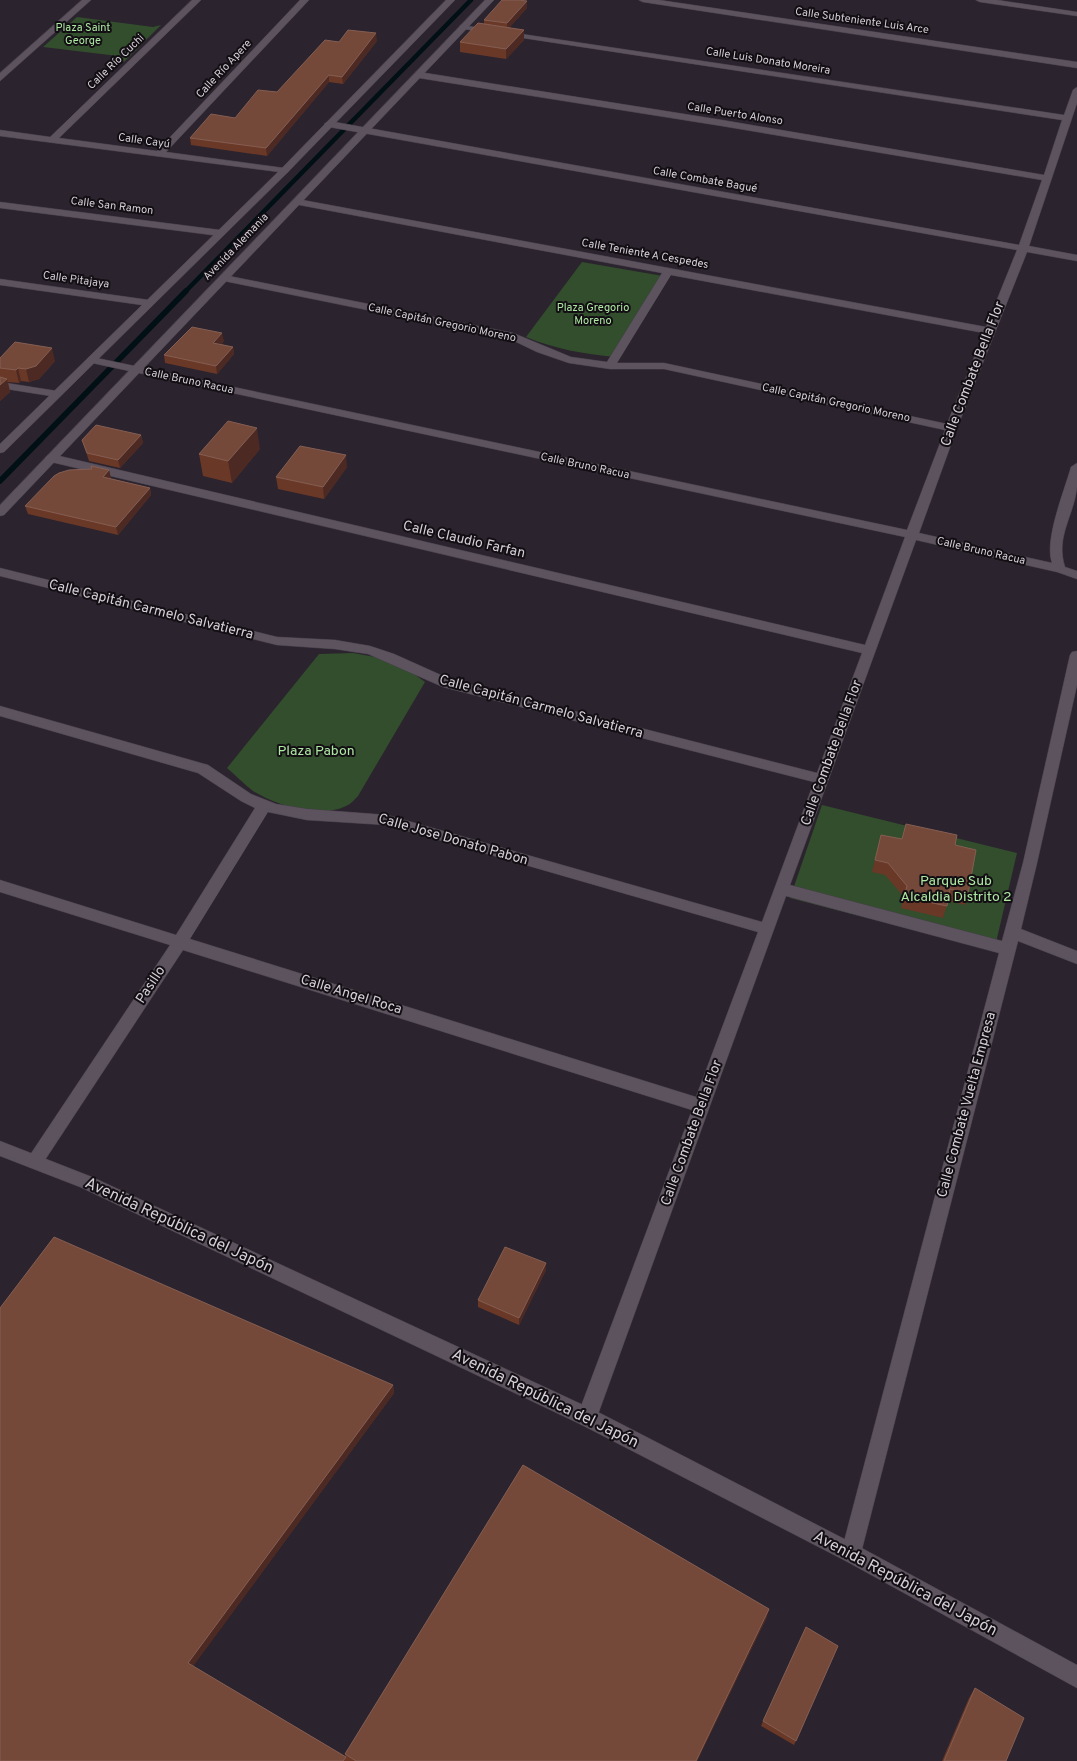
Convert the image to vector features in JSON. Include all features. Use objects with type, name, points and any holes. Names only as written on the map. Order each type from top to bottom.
[{"type":"street","points":[[0,78],[87,0]]},
{"type":"street","name":"Calle Río Cuchi","points":[[52,140],[197,0]]},
{"type":"street","name":"Calle Río Apere","points":[[159,154],[305,0]]},
{"type":"street","name":"Avenida Alemania","points":[[0,450],[57,394],[96,360],[149,303],[333,125],[451,0]]},
{"type":"street","name":"Avenida Alemania","points":[[0,512],[297,202],[361,130],[419,76],[490,0]]},
{"type":"street","name":"Calle Subteniente Luis Arce","points":[[643,0],[1077,65]]},
{"type":"street","points":[[980,0],[1077,14]]},
{"type":"street","name":"Calle Luis Donato Moreira","points":[[464,27],[1067,118]]},
{"type":"street","name":"Calle Puerto Alonso","points":[[419,76],[722,122],[1047,178]]},
{"type":"street","name":"Calle Combate Bella Flor","points":[[587,1416],[951,428],[988,331],[1023,248],[1077,90]]},
{"type":"street","name":"Calle Combate Bagué","points":[[333,125],[1077,258]]},
{"type":"street","name":"Calle Cayú","points":[[0,133],[284,171]]},
{"type":"street","name":"Calle Teniente A Cespedes","points":[[297,202],[988,331]]},
{"type":"street","name":"Calle San Ramon","points":[[0,205],[220,233]]},
{"type":"street","points":[[610,366],[668,271]]},
{"type":"street","name":"Calle Capitán Gregorio Moreno","points":[[224,278],[513,336],[541,350],[569,360],[610,366],[664,366],[951,428]]},
{"type":"street","name":"Calle Pitajaya","points":[[0,282],[149,303]]},
{"type":"street","name":"Calle Bruno Racua","points":[[96,360],[134,370],[912,535],[1077,575]]},
{"type":"street","points":[[0,385],[57,394]]},
{"type":"street","name":"Calle Claudio Farfan","points":[[51,458],[869,650]]},
{"type":"street","points":[[1060,570],[1055,554],[1056,541],[1077,467]]},
{"type":"street","name":"Calle Capitán Carmelo Salvatierra","points":[[0,572],[277,641],[314,642],[368,649],[392,657],[448,684],[822,779]]},
{"type":"street","name":"Calle Combate Vuelta Empresa","points":[[851,1553],[1030,863],[1077,655]]},
{"type":"street","name":"Calle Jose Donato Pabon","points":[[0,711],[203,768],[216,775],[248,800],[264,806],[307,814],[368,817],[387,820],[767,929]]},
{"type":"street","name":"Pasillo","points":[[35,1161],[180,942],[264,806]]},
{"type":"street","name":"Calle Angel Roca","points":[[0,886],[702,1106]]},
{"type":"street","points":[[782,889],[1008,949]]},
{"type":"street","points":[[1012,932],[1077,958]]},
{"type":"street","name":"Avenida República del Japón","points":[[0,1148],[95,1187],[587,1416],[851,1553],[1076,1675]]},
{"type":"green space","name":"Plaza Saint George","points":[[77,17],[153,27],[161,25],[124,62],[118,56],[43,47]]},
{"type":"green space","name":"Plaza Gregorio Moreno","points":[[582,262],[663,276],[615,357],[570,350],[526,337]]},
{"type":"green space","name":"Plaza Pabon","points":[[353,653],[375,657],[403,666],[425,682],[358,796],[352,802],[336,810],[324,811],[311,811],[286,806],[253,791],[227,768],[319,654]]},
{"type":"green space","name":"Parque Sub Alcaldia Distrito 2","points":[[822,805],[1017,853],[994,951],[790,898]]},
{"type":"building","points":[[502,0],[527,1],[507,23],[484,20]]},
{"type":"building","points":[[478,23],[524,30],[506,49],[460,42]]},
{"type":"building","points":[[348,30],[376,33],[342,77],[329,75],[266,148],[190,138],[211,114],[235,118],[258,90],[277,92],[325,40],[339,42]]},
{"type":"building","points":[[192,327],[222,333],[213,343],[233,347],[216,366],[164,355]]},
{"type":"building","points":[[15,342],[52,348],[36,366],[26,369],[18,368],[16,370],[0,368],[0,358]]},
{"type":"building","points":[[0,377],[7,379],[0,385]]},
{"type":"building","points":[[228,421],[257,428],[228,461],[199,454]]},
{"type":"building","points":[[96,425],[141,435],[118,460],[87,453],[82,440]]},
{"type":"building","points":[[300,446],[346,455],[323,487],[276,477]]},
{"type":"building","points":[[91,466],[109,470],[103,477],[150,488],[116,527],[25,506],[54,476],[69,470],[92,469]]},
{"type":"building","points":[[906,824],[957,835],[955,845],[976,850],[968,894],[950,889],[947,906],[904,897],[907,886],[888,863],[875,860],[881,835],[902,839]]},
{"type":"building","points":[[54,1237],[393,1385],[188,1663],[346,1757],[343,1761],[0,1761],[0,1308]]},
{"type":"building","points":[[505,1247],[546,1263],[519,1318],[478,1300]]},
{"type":"building","points":[[523,1465],[769,1609],[696,1761],[356,1761],[345,1754]]},
{"type":"building","points":[[806,1627],[838,1646],[796,1741],[763,1721]]},
{"type":"building","points":[[975,1688],[1024,1718],[1006,1761],[944,1761]]},
{"type":"waterway","points":[[185,292],[471,0]]},
{"type":"waterway","points":[[0,481],[186,291]]}]
